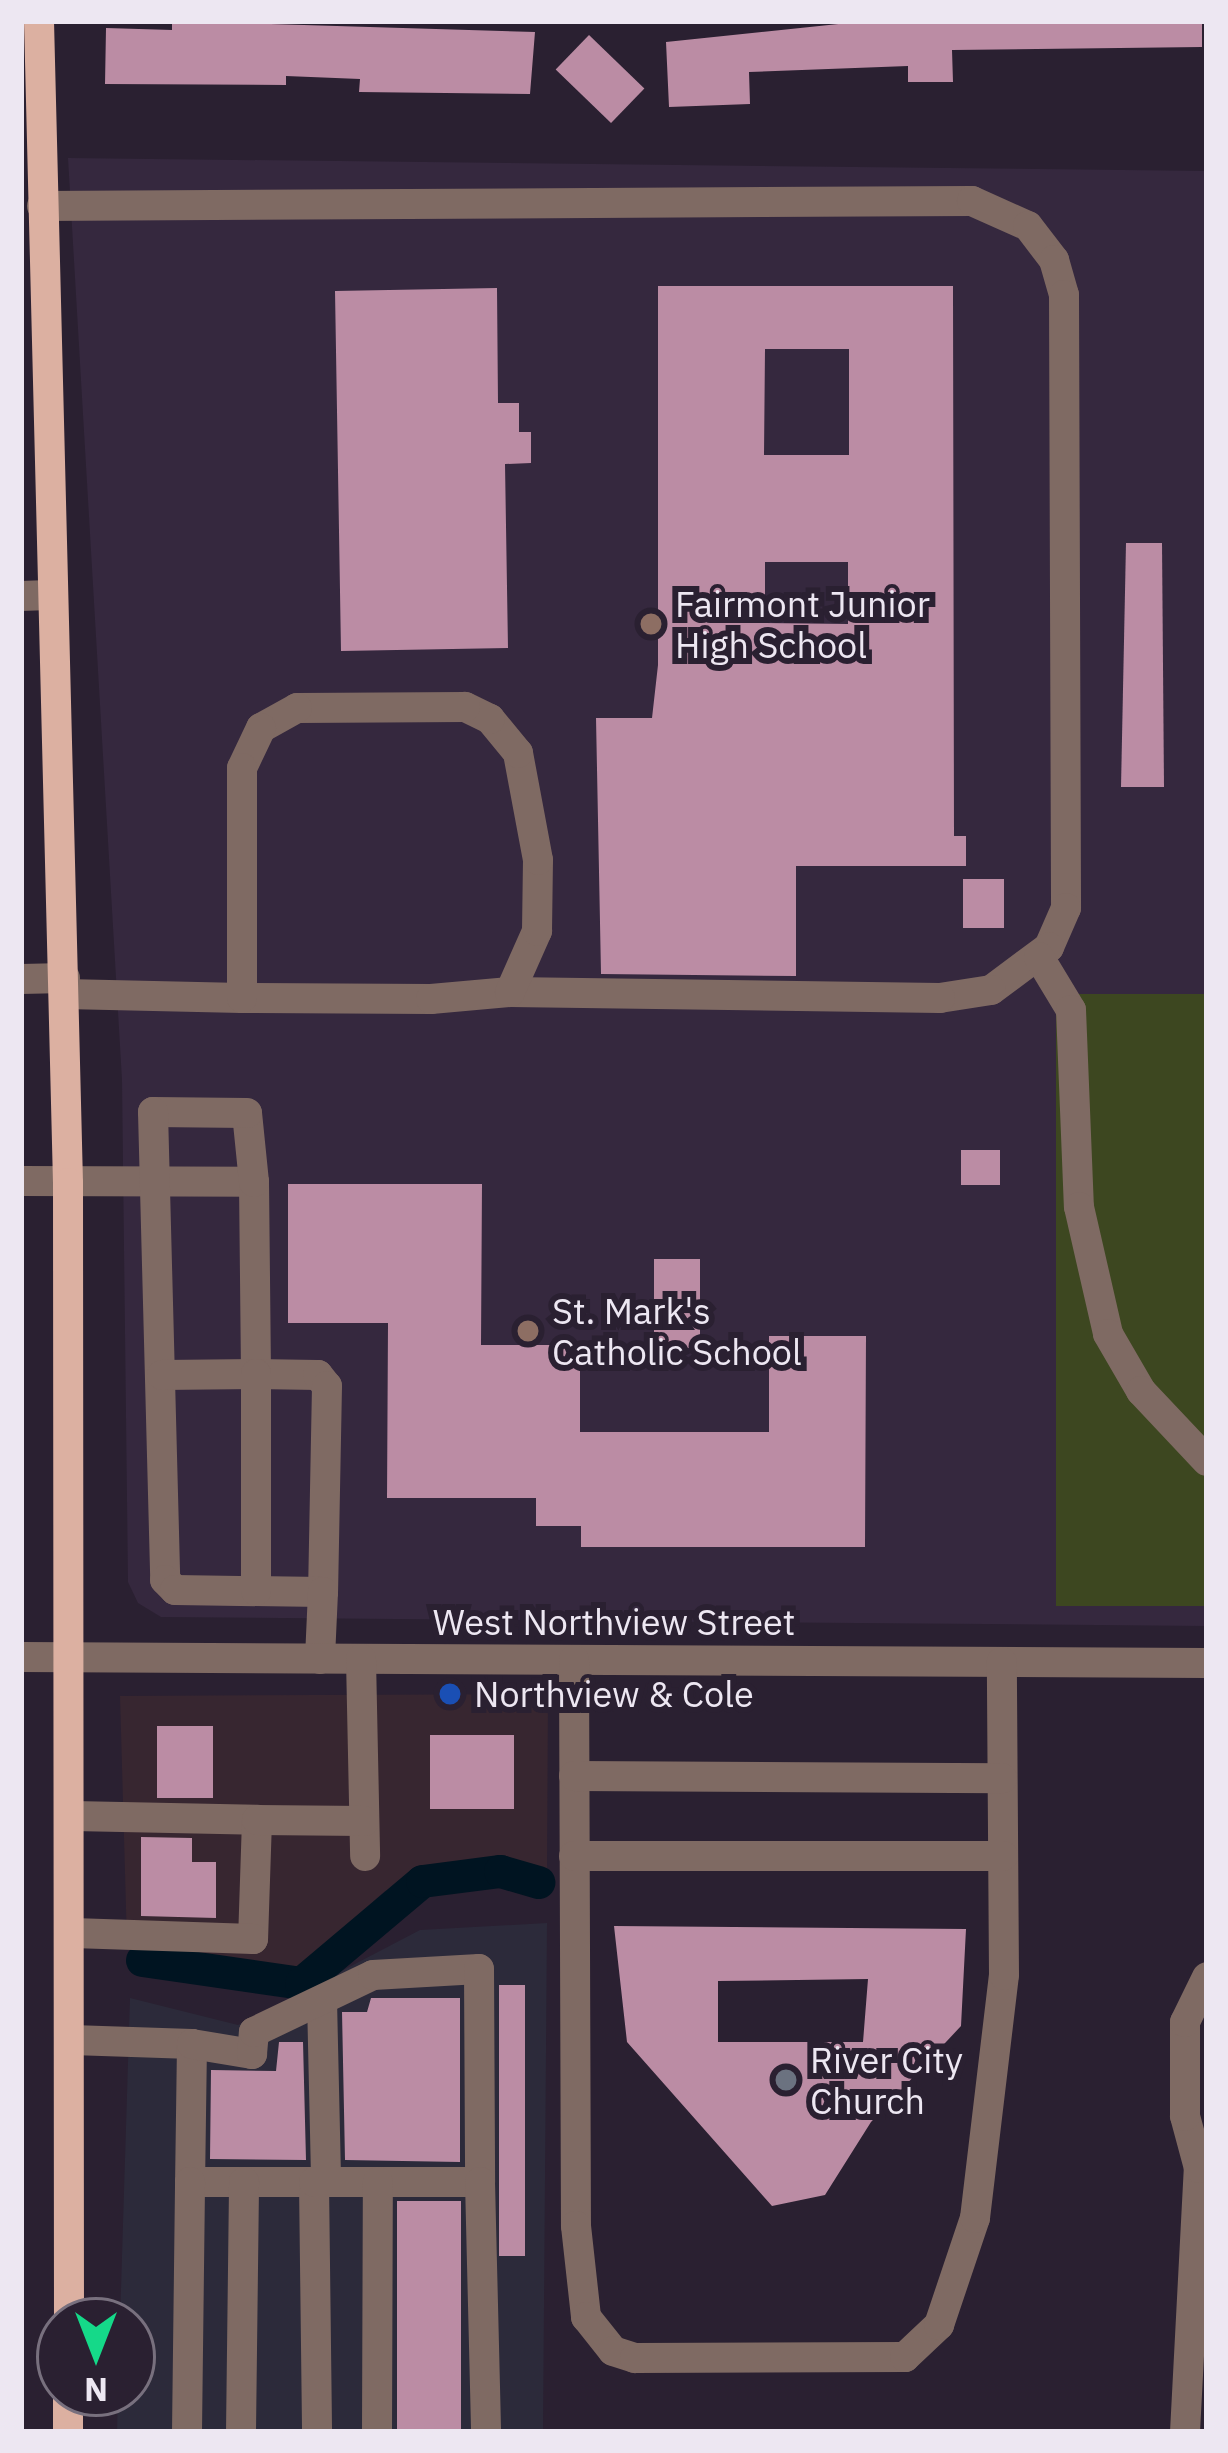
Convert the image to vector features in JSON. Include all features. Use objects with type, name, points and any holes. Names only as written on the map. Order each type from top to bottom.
[{"type":"main road","points":[[39,21],[31,153],[42,206],[35,595],[65,986],[68,1183],[74,1933],[69,2297]]},
{"type":"street","points":[[21,979],[242,998],[510,992],[940,998],[991,990],[1039,957],[1066,908],[1064,295],[1028,226],[971,201],[42,206]]},
{"type":"street","points":[[242,998],[242,768],[261,728],[297,709],[465,707],[506,737],[538,860],[537,931],[510,992]]},
{"type":"street","points":[[1039,957],[1072,1010],[1079,1207],[1108,1334],[1141,1390],[1207,1460]]},
{"type":"street","points":[[256,1591],[254,1182],[247,1113],[153,1112],[165,1580],[176,1590],[323,1592]]},
{"type":"street","points":[[21,1181],[254,1182]]},
{"type":"street","points":[[162,1375],[318,1375],[327,1386],[320,1659]]},
{"type":"street","name":"West Northview Street","points":[[21,1657],[1207,1663]]},
{"type":"street","points":[[361,1659],[365,1856]]},
{"type":"street","points":[[574,1660],[586,2317],[613,2350],[635,2357],[905,2357],[939,2325],[975,2218],[1004,1975],[1002,1662]]},
{"type":"street","points":[[574,1776],[1002,1778]]},
{"type":"street","points":[[73,1816],[364,1821]]},
{"type":"street","points":[[74,1933],[253,1940],[257,1820]]},
{"type":"street","points":[[574,1856],[1003,1856]]},
{"type":"street","points":[[72,2040],[192,2044],[252,2054],[254,2032],[373,1975],[479,1969],[486,2432]]},
{"type":"street","points":[[1185,2432],[1199,2168],[1185,2116],[1185,2021],[1207,1977]]},
{"type":"street","points":[[317,2432],[322,2000]]},
{"type":"street","points":[[188,2432],[192,2044]]},
{"type":"street","points":[[190,2182],[480,2182]]},
{"type":"street","points":[[242,2432],[244,2182]]},
{"type":"street","points":[[377,2432],[378,2182]]},
{"type":"shaded area","name":"Fairmont Junior High School","points":[[68,158],[1207,171],[1207,1626],[161,1617],[138,1603],[128,1582],[122,1080]]},
{"type":"shaded area","points":[[548,1694],[547,1872],[501,1857],[385,1891],[287,1980],[127,1943],[120,1696]]},
{"type":"shaded area","points":[[547,1923],[543,2432],[117,2432],[117,2417],[156,2417],[156,2297],[121,2297],[130,1998],[238,2025],[420,1930]]},
{"type":"green space","points":[[1056,994],[1207,994],[1207,1606],[1056,1606]]},
{"type":"building","points":[[172,21],[535,32],[530,94],[359,92],[360,79],[286,76],[286,85],[105,84],[106,28],[172,30]]},
{"type":"building","points":[[867,21],[1202,21],[1202,47],[952,50],[953,82],[908,82],[908,66],[749,72],[750,104],[669,107],[666,42]]},
{"type":"building","points":[[589,35],[644,88],[611,123],[556,70]]},
{"type":"building","points":[[658,286],[953,286],[954,836],[966,836],[966,866],[796,866],[796,976],[601,974],[596,718],[652,718],[658,665]],"holes":[[[765,349],[849,349],[849,455],[764,455]],[[765,562],[848,562],[848,624],[765,623]]]},
{"type":"building","points":[[497,288],[498,403],[519,403],[519,432],[531,432],[531,463],[505,464],[508,648],[341,651],[335,291]]},
{"type":"building","points":[[1126,543],[1162,543],[1164,787],[1121,787]]},
{"type":"building","points":[[963,879],[1004,879],[1004,928],[963,928]]},
{"type":"building","points":[[961,1150],[1000,1150],[1000,1185],[961,1185]]},
{"type":"building","points":[[288,1184],[482,1184],[481,1345],[580,1345],[580,1432],[769,1432],[769,1336],[866,1336],[865,1547],[581,1547],[581,1526],[536,1526],[536,1498],[387,1498],[388,1323],[288,1323]]},
{"type":"building","points":[[654,1259],[700,1259],[700,1348],[654,1348]]},
{"type":"building","points":[[157,1726],[213,1726],[213,1798],[157,1798]]},
{"type":"building","points":[[430,1735],[514,1735],[514,1809],[430,1809]]},
{"type":"building","points":[[141,1837],[192,1838],[192,1862],[216,1862],[216,1918],[141,1916]]},
{"type":"building","name":"River City Church","points":[[614,1926],[966,1929],[961,2026],[871,2122],[825,2195],[772,2206],[627,2042]],"holes":[[[868,1979],[863,2042],[718,2042],[718,1981]]]},
{"type":"building","points":[[499,1985],[525,1985],[525,2256],[499,2256]]},
{"type":"building","points":[[371,1998],[460,1998],[460,2162],[345,2160],[342,2012],[367,2012]]},
{"type":"building","points":[[279,2042],[303,2042],[306,2160],[210,2159],[211,2070],[276,2071]]},
{"type":"building","points":[[397,2201],[461,2201],[461,2432],[397,2432]]},
{"type":"waterway","points":[[142,1960],[301,1983],[422,1881],[500,1871],[538,1882]]},
{"type":"place","name":"Fairmont Junior High School","points":[[651,624]]},
{"type":"place","name":"St. Mark's Catholic School","points":[[528,1331]]},
{"type":"place","name":"Northview & Cole","points":[[450,1694]]},
{"type":"place","name":"River City Church","points":[[786,2080]]}]
